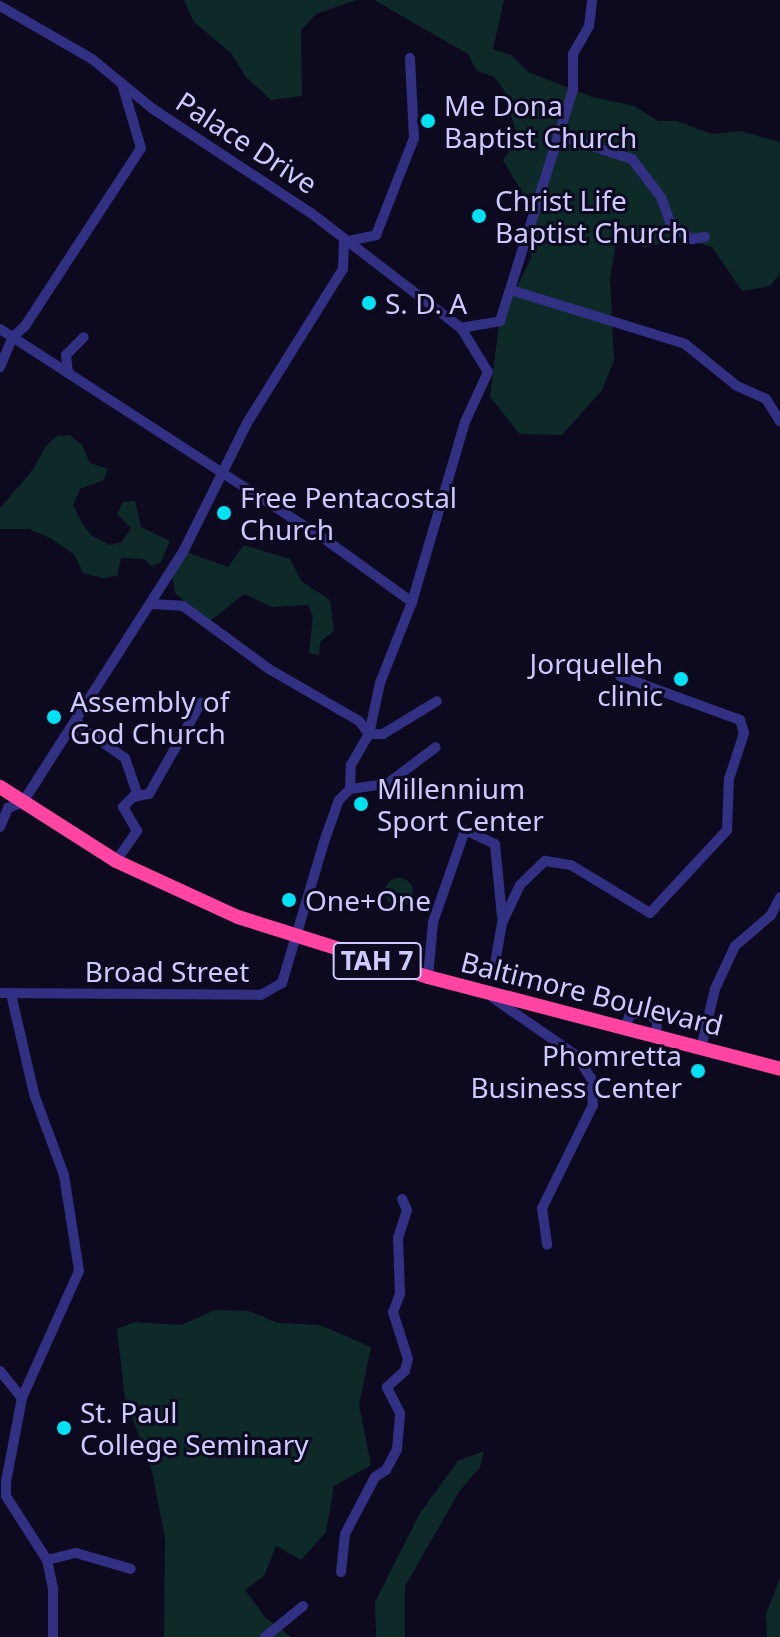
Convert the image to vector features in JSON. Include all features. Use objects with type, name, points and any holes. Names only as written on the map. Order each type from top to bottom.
[{"type":"highway","name":"Baltimore Boulevard","points":[[0,787],[116,861],[297,937],[485,993],[780,1069]]},
{"type":"street","points":[[461,328],[500,321],[573,89],[573,54],[589,26],[592,0]]},
{"type":"street","name":"Palace Drive","points":[[0,6],[92,59],[253,178],[311,213],[344,242],[461,328]]},
{"type":"street","points":[[0,827],[8,808],[23,802],[165,581],[222,472],[343,269],[344,242],[376,235],[403,174],[414,138],[410,58]]},
{"type":"street","points":[[0,367],[13,337],[141,148],[122,84]]},
{"type":"street","points":[[558,135],[632,159],[661,197],[681,235],[705,237]]},
{"type":"street","points":[[511,290],[685,344],[737,386],[766,399],[780,421]]},
{"type":"street","name":"Broad Street","points":[[6,993],[261,995],[282,983],[325,839],[339,800],[350,789],[351,765],[369,734],[380,683],[412,602],[465,422],[488,372],[461,328]]},
{"type":"street","points":[[0,329],[173,445],[222,472],[412,602]]},
{"type":"street","points":[[68,372],[66,355],[84,337]]},
{"type":"street","points":[[165,581],[150,604],[183,606],[269,669],[359,721],[369,734],[383,734],[437,701]]},
{"type":"street","points":[[502,923],[520,885],[545,861],[571,865],[650,913],[727,830],[729,779],[744,733],[740,720],[620,676]]},
{"type":"street","points":[[90,700],[75,731],[86,731],[125,758],[138,796]]},
{"type":"street","points":[[116,861],[137,831],[123,811],[138,796],[149,794],[201,703]]},
{"type":"street","points":[[350,789],[387,784],[436,747]]},
{"type":"street","points":[[428,977],[433,922],[465,830],[495,844],[502,923],[493,975]]},
{"type":"street","points":[[701,1048],[715,989],[735,946],[771,915],[780,897]]},
{"type":"street","points":[[6,993],[34,1094],[64,1175],[79,1271],[22,1398],[6,1496],[47,1560],[53,1589],[53,1637]]},
{"type":"street","points":[[485,993],[577,1056],[591,1078],[593,1105],[542,1208],[547,1245]]},
{"type":"street","points":[[625,1029],[630,1014],[649,1014],[657,1021],[656,1037]]},
{"type":"street","points":[[341,1572],[345,1534],[375,1477],[386,1470],[397,1449],[400,1413],[387,1387],[405,1371],[408,1359],[393,1312],[400,1294],[398,1238],[407,1210],[402,1199]]},
{"type":"street","points":[[0,1371],[22,1398]]},
{"type":"street","points":[[47,1560],[76,1553],[131,1569]]},
{"type":"street","points":[[265,1637],[303,1606]]},
{"type":"green space","points":[[184,0],[356,0],[316,14],[301,30],[302,96],[271,100],[246,77],[231,53],[194,22]]},
{"type":"green space","points":[[374,0],[504,0],[493,49],[511,55],[528,72],[592,97],[634,106],[658,121],[677,121],[712,134],[740,131],[780,142],[780,274],[770,286],[742,291],[712,247],[680,238],[644,248],[630,228],[618,233],[610,278],[614,361],[602,390],[562,435],[520,434],[490,397],[499,324],[531,258],[531,207],[503,160],[518,140],[504,90],[494,77],[477,71],[468,54]]},
{"type":"green space","points":[[70,435],[82,445],[90,463],[108,469],[104,480],[80,489],[73,505],[83,525],[92,536],[110,545],[122,542],[131,528],[117,514],[123,502],[135,501],[141,527],[170,541],[161,562],[152,566],[144,559],[121,558],[117,576],[103,578],[83,573],[74,554],[50,538],[29,529],[0,529],[0,508],[32,471],[46,446],[57,436]]},
{"type":"green space","points":[[244,545],[290,559],[301,581],[330,600],[334,631],[320,642],[319,655],[309,653],[313,617],[308,605],[272,607],[244,594],[210,621],[175,593],[172,572],[186,552],[228,567]]},
{"type":"green space","points":[[399,878],[409,882],[413,892],[409,902],[399,906],[389,902],[385,892],[389,882]]},
{"type":"green space","points":[[215,1310],[249,1311],[278,1323],[320,1325],[371,1347],[359,1405],[371,1465],[334,1486],[326,1532],[301,1560],[276,1546],[264,1576],[245,1590],[265,1617],[291,1637],[164,1637],[165,1538],[152,1471],[125,1398],[117,1329],[135,1322],[181,1325]]},
{"type":"green space","points":[[484,1451],[480,1467],[459,1492],[405,1586],[405,1637],[376,1637],[375,1602],[420,1513],[458,1461]]},
{"type":"green space","points":[[780,1578],[780,1637],[767,1637],[766,1614]]},
{"type":"place","name":"Me Dona Baptist Church","points":[[428,121]]},
{"type":"place","name":"Christ Life Baptist Church","points":[[479,216]]},
{"type":"place","name":"S. D. A","points":[[369,303]]},
{"type":"place","name":"Free Pentacostal Church","points":[[224,513]]},
{"type":"place","name":"Jorquelleh clinic","points":[[681,679]]},
{"type":"place","name":"Assembly of God Church","points":[[54,717]]},
{"type":"place","name":"Millennium Sport Center","points":[[361,804]]},
{"type":"place","name":"One+One","points":[[289,900]]},
{"type":"place","name":"Phomretta Business Center","points":[[698,1071]]},
{"type":"place","name":"St. Paul College Seminary","points":[[64,1428]]}]
